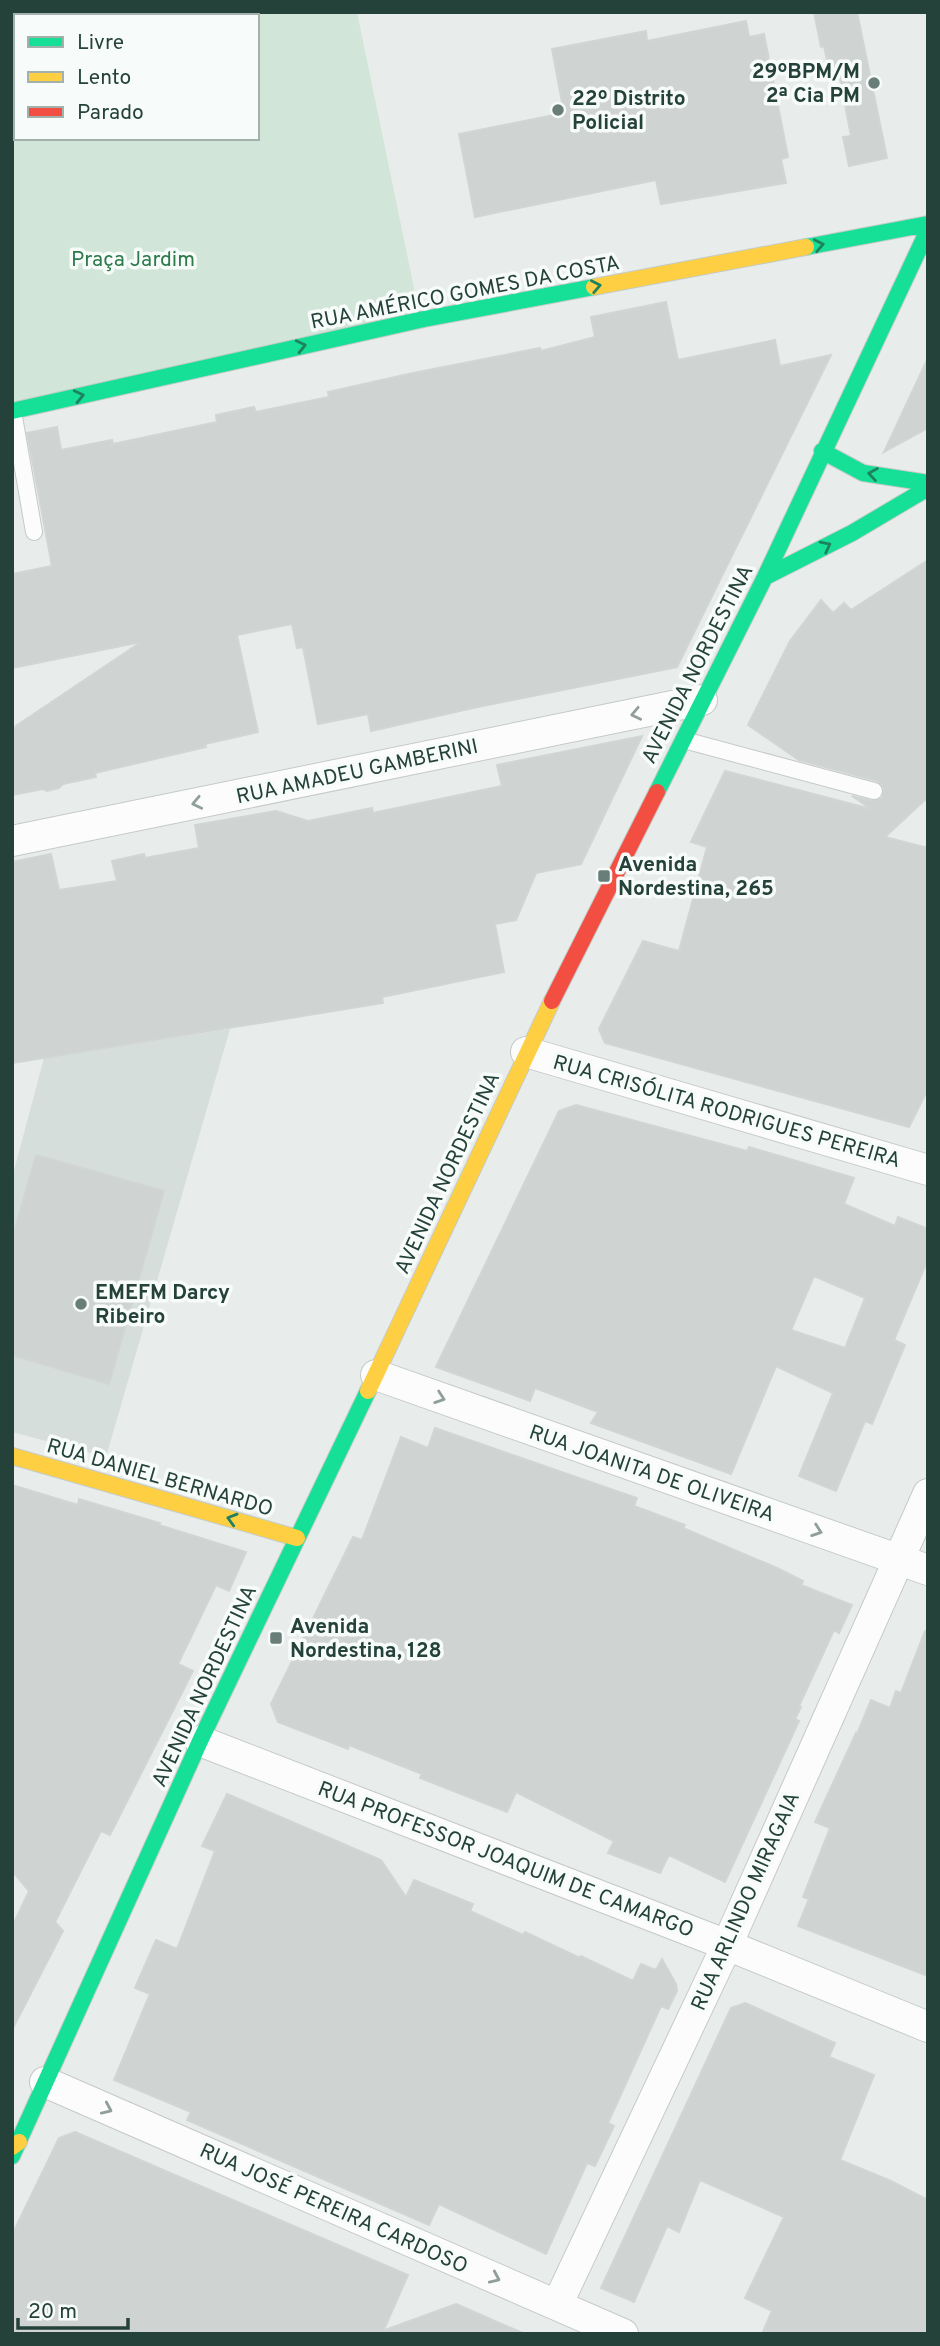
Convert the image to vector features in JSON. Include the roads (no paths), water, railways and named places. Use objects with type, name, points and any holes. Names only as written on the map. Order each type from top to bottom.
[{"type":"main road","name":"RUA AMÉRICO GOMES DA COSTA","points":[[13,411],[424,319],[928,224]]},
{"type":"main road","name":"AVENIDA NORDESTINA","points":[[15,2149],[200,1741],[376,1375],[526,1052],[765,577],[928,230]]},
{"type":"main road","points":[[822,451],[863,473],[928,483]]},
{"type":"main road","points":[[765,577],[852,533],[928,488]]},
{"type":"main road","name":"RUA DANIEL BERNARDO","points":[[12,1456],[297,1538]]},
{"type":"street","name":"RUA AMADEU GAMBERINI","points":[[12,841],[702,700]]},
{"type":"street","name":"RUA CRISÓLITA RODRIGUES PEREIRA","points":[[526,1052],[928,1170]]},
{"type":"street","name":"RUA JOANITA DE OLIVEIRA","points":[[376,1375],[928,1570]]},
{"type":"street","name":"RUA ARLINDO MIRAGAIA","points":[[557,2305],[727,1945],[928,1494]]},
{"type":"street","name":"RUA PROFESSOR JOAQUIM DE CAMARGO","points":[[200,1741],[727,1945],[928,2027]]},
{"type":"street","name":"RUA JOSÉ PEREIRA CARDOSO","points":[[45,2082],[623,2334]]},
{"type":"lane","points":[[13,411],[34,532]]},
{"type":"lane","points":[[683,740],[874,791]]},
{"type":"place","name":"29ºBPM/M 2ª Cia PM","points":[[874,83]]},
{"type":"place","name":"22º Distrito Policial","points":[[558,110]]},
{"type":"place","name":"Avenida Nordestina, 265","points":[[604,876]]},
{"type":"place","name":"EMEFM Darcy Ribeiro","points":[[81,1304]]},
{"type":"place","name":"Avenida Nordestina, 128","points":[[276,1638]]},
{"type":"park label","name":"Praça Jardim","points":[[133,259]]}]
